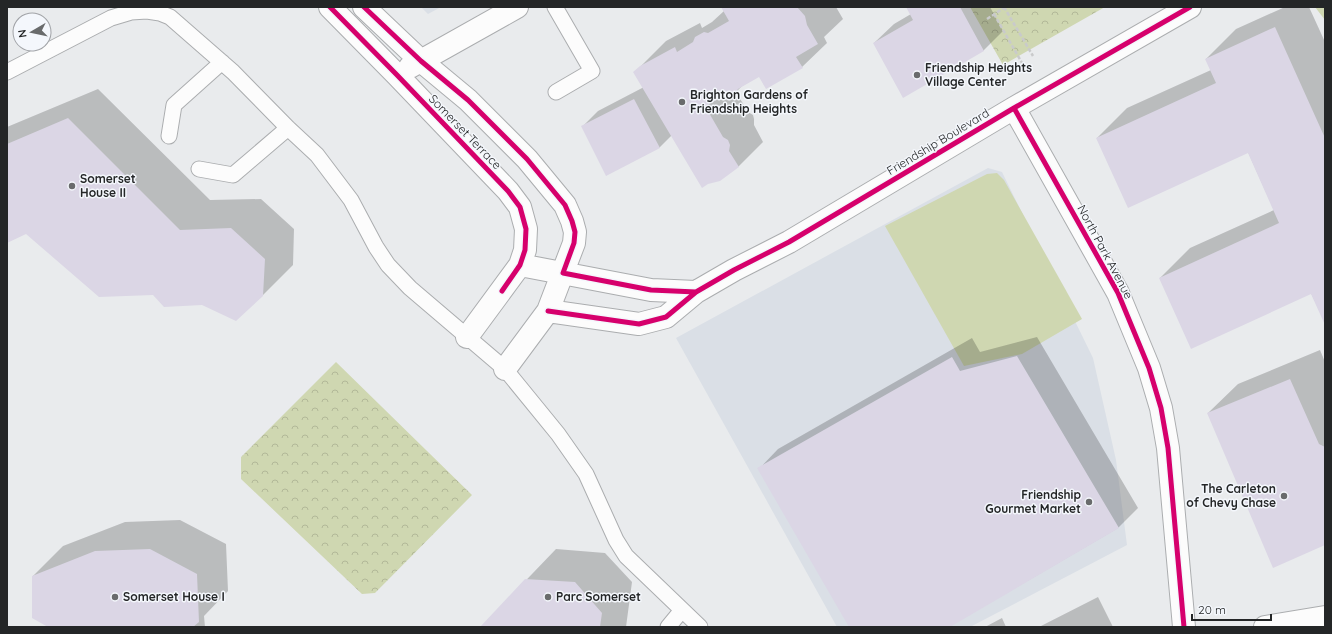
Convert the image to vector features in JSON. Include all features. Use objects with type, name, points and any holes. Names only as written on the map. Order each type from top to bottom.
[{"type":"street","name":"Somerset Terrace","points":[[330,7],[397,74],[508,192],[520,207],[526,229],[525,250],[520,265],[467,337]]},
{"type":"street","name":"Somerset Terrace","points":[[364,7],[422,61],[468,100],[527,159],[565,205],[572,221],[575,232],[574,243],[548,311],[505,369]]},
{"type":"street","points":[[397,74],[517,7]]},
{"type":"street","name":"Friendship Boulevard","points":[[548,311],[639,324],[666,317],[696,292],[789,242],[1014,108],[1190,7]]},
{"type":"street","name":"North Park Avenue","points":[[1014,108],[1118,293],[1149,368],[1161,408],[1168,448],[1184,627]]},
{"type":"street","points":[[520,265],[651,290],[696,292]]},
{"type":"street","points":[[1265,627],[1325,617]]},
{"type":"lane","points":[[555,7],[592,72],[556,92]]},
{"type":"lane","points":[[7,72],[112,18],[131,12],[147,11],[160,12],[170,16],[222,62],[317,155],[351,200],[376,247],[388,265],[410,288],[505,369],[558,434],[586,474],[616,540],[626,556],[700,627]]},
{"type":"lane","points":[[169,136],[174,105],[222,62]]},
{"type":"lane","points":[[199,169],[233,175],[288,128]]},
{"type":"lane","points":[[668,627],[682,610]]},
{"type":"path","points":[[987,19],[1005,7],[1033,56]]},
{"type":"path","points":[[994,14],[1022,63]]},
{"type":"shaded area","points":[[421,7],[441,7],[428,14]]},
{"type":"shaded area","points":[[988,168],[1002,172],[1093,358],[1116,460],[1127,545],[970,627],[837,627],[676,338]]},
{"type":"green space","points":[[970,7],[1105,7],[1003,65]]},
{"type":"green space","points":[[1315,7],[1325,7],[1325,20]]},
{"type":"green space","points":[[997,173],[1004,180],[1082,319],[1022,354],[964,366],[885,226],[987,174]]},
{"type":"green space","points":[[336,362],[472,495],[375,593],[362,594],[241,479],[241,457]]},
{"type":"building","name":"Brighton Gardens of Friendship Heights","points":[[721,7],[797,7],[805,16],[807,25],[818,44],[796,57],[803,68],[766,89],[759,77],[738,89],[735,94],[730,97],[725,95],[705,106],[723,137],[728,140],[730,145],[729,151],[739,167],[720,181],[708,184],[702,188],[633,72],[640,66],[675,47],[677,52],[693,42],[695,37],[704,32],[708,33],[729,21]]},
{"type":"building","name":"Friendship Heights Village Center","points":[[906,7],[960,7],[984,51],[903,98],[873,43],[913,20]]},
{"type":"building","points":[[1275,27],[1325,138],[1325,325],[1311,294],[1191,349],[1159,278],[1279,223],[1248,153],[1128,208],[1096,138],[1216,83],[1205,59]]},
{"type":"building","points":[[634,99],[660,148],[606,176],[581,126]]},
{"type":"building","name":"Somerset House II","points":[[68,118],[180,230],[231,228],[265,259],[263,296],[236,321],[202,305],[164,307],[153,295],[99,297],[26,234],[7,243],[7,144]]},
{"type":"building","points":[[1017,356],[1119,528],[950,627],[849,627],[757,468],[952,357],[960,371]]},
{"type":"building","name":"The Carleton of Chevy Chase","points":[[1290,379],[1319,444],[1325,447],[1325,545],[1273,568],[1207,413]]},
{"type":"building","name":"Somerset House I","points":[[150,549],[197,574],[199,622],[193,627],[48,627],[32,618],[32,576],[95,551]]},
{"type":"building","name":"Parc Somerset","points":[[525,579],[575,582],[602,613],[600,627],[480,627]]},
{"type":"cycle path","points":[[330,7],[508,191],[520,207],[526,229],[525,250],[520,265],[502,291]]},
{"type":"cycle path","points":[[364,7],[421,61],[468,100],[527,159],[565,205],[575,232],[574,243],[563,273],[651,290],[696,292]]},
{"type":"cycle path","points":[[548,311],[639,324],[666,317],[696,292],[734,270],[789,242],[1014,108],[1190,7]]},
{"type":"cycle path","points":[[1014,108],[1118,293],[1149,368],[1161,408],[1168,448],[1184,627]]},
{"type":"place","name":"Friendship Heights Village Center","points":[[917,75]]},
{"type":"place","name":"Brighton Gardens of Friendship Heights","points":[[682,102]]},
{"type":"place","name":"Somerset House II","points":[[72,186]]},
{"type":"place","name":"The Carleton of Chevy Chase","points":[[1284,496]]},
{"type":"place","name":"Friendship Gourmet Market","points":[[1089,502]]},
{"type":"place","name":"Somerset House I","points":[[115,597]]},
{"type":"place","name":"Parc Somerset","points":[[548,597]]}]
